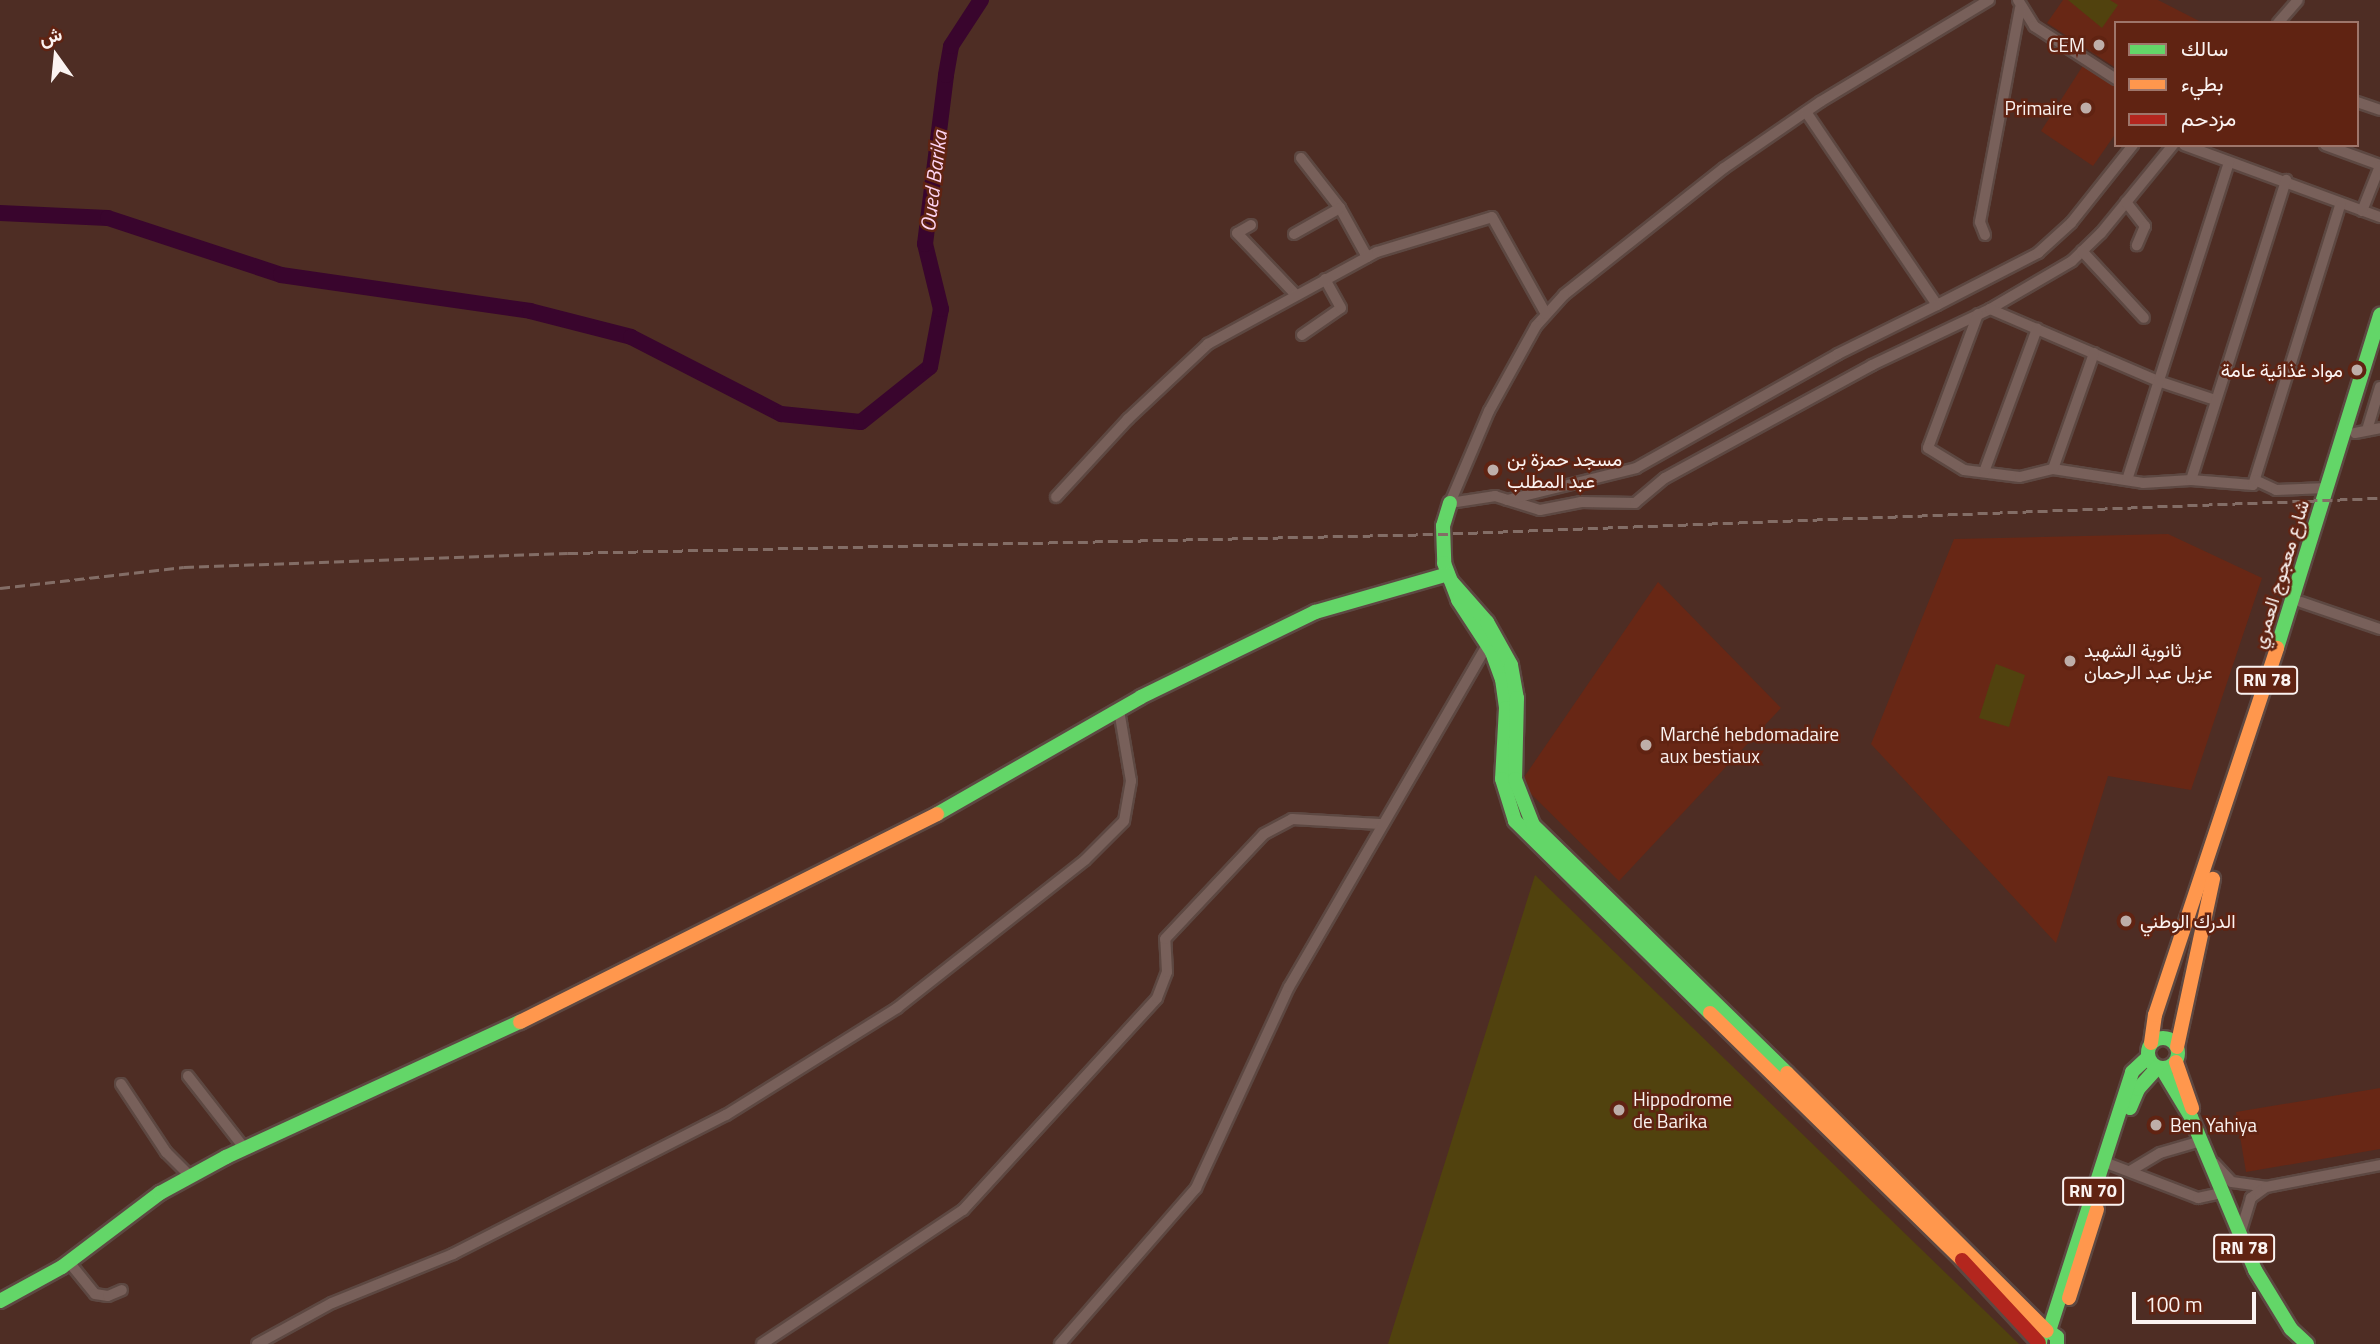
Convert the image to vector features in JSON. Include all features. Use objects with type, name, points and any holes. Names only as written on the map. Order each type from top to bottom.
[{"type":"street","points":[[1989,0],[1806,112],[1629,241],[1546,314],[1489,411],[1450,503],[1442,538],[1449,577],[1491,639],[1505,699],[1503,790],[1521,830],[2014,1311],[2048,1338]]},
{"type":"street","points":[[2280,21],[2298,0]]},
{"type":"street","points":[[2019,5],[2034,26],[2114,78]]},
{"type":"street","points":[[1985,235],[1980,222],[2019,5]]},
{"type":"street","points":[[2359,103],[2380,110]]},
{"type":"street","points":[[1806,112],[1937,305]]},
{"type":"street","points":[[1507,500],[1636,468],[1838,354],[2038,253],[2071,223],[2131,147]]},
{"type":"street","points":[[1450,503],[1495,496],[1540,510],[1581,502],[1635,503],[1665,478],[1872,365],[1990,309],[2082,251],[2170,147]]},
{"type":"street","points":[[2189,147],[2286,180],[2380,217]]},
{"type":"street","points":[[2330,147],[2380,166],[2362,211]]},
{"type":"street","points":[[1301,158],[1340,208],[1367,257]]},
{"type":"street","points":[[2127,480],[2229,162]]},
{"type":"street","points":[[2191,480],[2286,180]]},
{"type":"street","points":[[2126,202],[2145,226],[2137,245]]},
{"type":"street","points":[[1978,314],[1928,448],[1964,470],[2020,477],[2053,469],[2127,480],[2191,480],[2253,485],[2341,203]]},
{"type":"street","points":[[1294,234],[1340,208]]},
{"type":"street","points":[[1056,497],[1128,419],[1208,344],[1367,257],[1492,217],[1546,314]]},
{"type":"street","points":[[1251,225],[1237,233],[1296,295]]},
{"type":"street","points":[[2082,251],[2144,318]]},
{"type":"street","points":[[1302,335],[1341,308],[1325,279]]},
{"type":"street","points":[[1990,309],[2158,381],[2215,400]]},
{"type":"street","name":"شارع معجوج العمري","points":[[2162,1058],[2155,1015],[2327,488],[2380,315]]},
{"type":"street","points":[[1984,472],[2037,329]]},
{"type":"street","name":"شارع معجوج العمري","points":[[2162,1058],[2214,875],[2301,602],[2361,431],[2380,352]]},
{"type":"street","points":[[2053,469],[2094,353]]},
{"type":"street","points":[[2361,431],[2380,387]]},
{"type":"street","points":[[2361,431],[2380,428]]},
{"type":"street","points":[[2255,481],[2276,490],[2327,488]]},
{"type":"street","points":[[0,1301],[69,1262],[160,1193],[190,1176],[569,1000],[943,811],[1119,710],[1315,612],[1449,577]]},
{"type":"street","points":[[2301,602],[2380,629]]},
{"type":"street","points":[[1060,1344],[1196,1188],[1257,1050],[1380,824],[1457,703],[1491,639]]},
{"type":"street","points":[[257,1344],[342,1298],[453,1254],[726,1115],[897,1007],[1085,860],[1124,821],[1131,781],[1119,710]]},
{"type":"street","points":[[762,1344],[962,1210],[1157,998],[1167,972],[1165,939],[1264,834],[1292,819],[1380,824]]},
{"type":"street","name":"RN 78","points":[[2127,1115],[2138,1089],[2162,1058],[2208,1157],[2239,1238],[2291,1329],[2307,1344]]},
{"type":"street","name":"RN 70","points":[[2048,1338],[2107,1163],[2132,1072],[2162,1058]]},
{"type":"street","points":[[188,1076],[245,1149]]},
{"type":"street","points":[[121,1084],[166,1152],[190,1176]]},
{"type":"street","name":"RN 70","points":[[2107,1163],[2127,1115]]},
{"type":"street","points":[[2130,1171],[2160,1153],[2201,1141]]},
{"type":"street","points":[[2208,1157],[2232,1182],[2266,1188],[2380,1165]]},
{"type":"street","points":[[2107,1163],[2198,1198],[2221,1194]]},
{"type":"street","points":[[2239,1238],[2251,1198],[2266,1188]]},
{"type":"street","points":[[69,1262],[95,1294],[108,1296],[122,1290]]},
{"type":"shaded area","name":"CEM","points":[[2063,0],[2158,0],[2199,21],[2114,21],[2114,67],[2047,23]]},
{"type":"shaded area","points":[[2068,0],[2110,0],[2118,5],[2102,28]]},
{"type":"shaded area","name":"Primaire","points":[[2084,64],[2114,84],[2114,136],[2093,166],[2041,131]]},
{"type":"shaded area","name":"ثانوية الشهيد عزيل عبد الرحمان","points":[[2168,534],[2262,578],[2191,790],[2108,776],[2056,943],[1871,744],[1954,539]]},
{"type":"shaded area","name":"Marché hebdomadaire aux bestiaux","points":[[1658,582],[1781,708],[1619,881],[1520,783]]},
{"type":"shaded area","points":[[1996,664],[2025,675],[2009,727],[1979,718]]},
{"type":"shaded area","name":"Hippodrome de Barika","points":[[1535,875],[2019,1344],[1388,1344]]},
{"type":"shaded area","points":[[2380,1088],[2380,1149],[2246,1172],[2236,1112]]},
{"type":"waterway","name":"Oued Barika","points":[[0,213],[108,218],[281,275],[530,311],[631,337],[781,414],[861,422],[930,367],[941,309],[925,244],[946,75],[951,46],[981,0]]},
{"type":"railway","points":[[0,588],[184,567],[568,553],[1438,534],[2380,498]]},
{"type":"traffic: fast","points":[[2277,648],[2380,315]]},
{"type":"traffic: fast","points":[[1450,503],[1443,526],[1444,563],[1458,600],[1492,652],[1502,679],[1506,708],[1502,779],[1515,821],[1710,1013]]},
{"type":"traffic: fast","points":[[937,814],[1141,697],[1315,612],[1448,574]]},
{"type":"traffic: fast","points":[[1451,581],[1487,622],[1511,665],[1517,698],[1515,779],[1533,825],[1787,1073]]},
{"type":"traffic: fast","points":[[0,1301],[62,1267],[160,1193],[226,1157],[520,1022]]},
{"type":"traffic: fast","points":[[2163,1038],[2174,1042],[2178,1053],[2174,1064],[2163,1068],[2152,1064],[2148,1053],[2152,1042],[2163,1038]]},
{"type":"traffic: fast","points":[[2049,1331],[2132,1072],[2148,1057]]},
{"type":"traffic: fast","points":[[2130,1108],[2138,1089],[2157,1068]]},
{"type":"traffic: fast","points":[[2162,1069],[2191,1117],[2255,1270],[2291,1329],[2307,1344]]},
{"type":"traffic: fast","points":[[2040,1344],[2041,1335],[2049,1331],[2057,1337],[2057,1344]]},
{"type":"traffic: slow","points":[[2151,1043],[2155,1015],[2277,648]]},
{"type":"traffic: slow","points":[[520,1022],[937,814]]},
{"type":"traffic: slow","points":[[2177,1047],[2213,879]]},
{"type":"traffic: slow","points":[[1710,1013],[1962,1260]]},
{"type":"traffic: slow","points":[[2176,1062],[2192,1108]]},
{"type":"traffic: slow","points":[[1787,1073],[2047,1331]]},
{"type":"traffic: slow","points":[[2069,1298],[2097,1209]]},
{"type":"traffic: jam","points":[[1962,1260],[2039,1343]]},
{"type":"place","name":"CEM","points":[[2099,45]]},
{"type":"place","name":"Primaire","points":[[2086,108]]},
{"type":"place","name":"مواد غذائية عامة","points":[[2357,370]]},
{"type":"place","name":"مسجد حمزة بن عبد المطلب","points":[[1493,470]]},
{"type":"place","name":"ثانوية الشهيد عزيل عبد الرحمان","points":[[2070,661]]},
{"type":"place","name":"Marché hebdomadaire aux bestiaux","points":[[1646,745]]},
{"type":"place","name":"الدرك الوطني","points":[[2126,921]]},
{"type":"place","name":"Hippodrome de Barika","points":[[1619,1110]]},
{"type":"place","name":"Ben Yahiya","points":[[2156,1125]]}]
